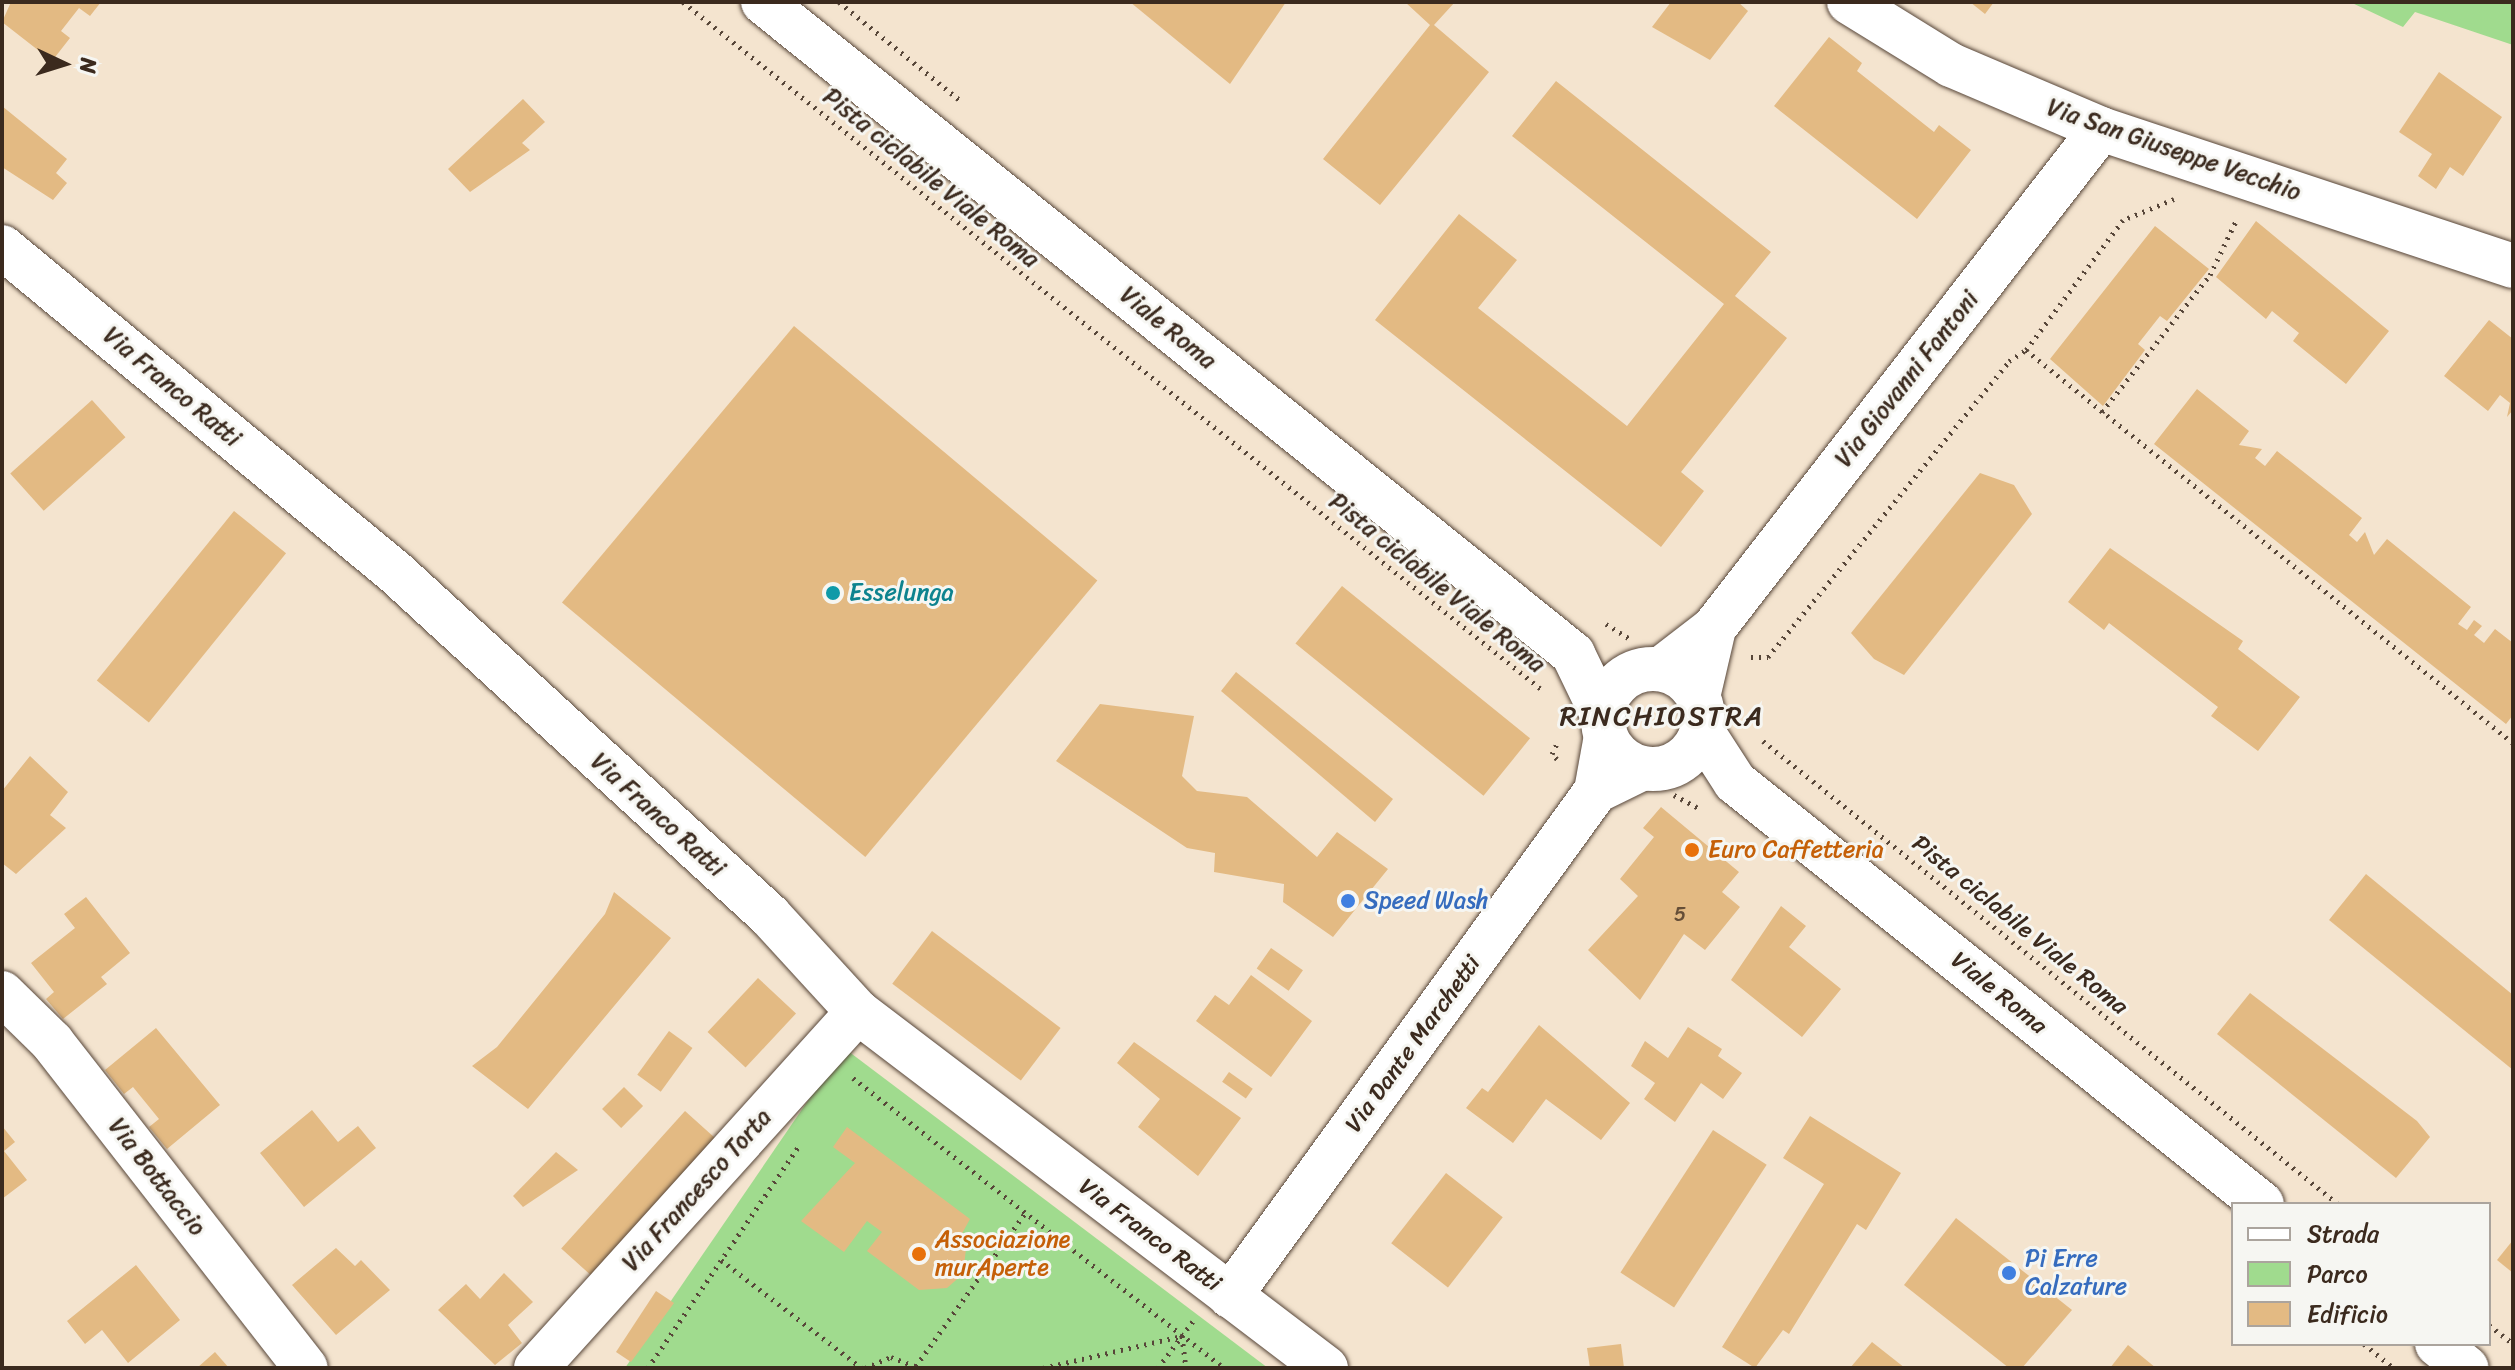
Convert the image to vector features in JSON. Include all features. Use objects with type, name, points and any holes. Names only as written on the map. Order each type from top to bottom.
[{"type":"street","name":"Viale Roma","points":[[763,2],[1573,654],[1620,758],[1676,751]]},
{"type":"street","name":"Via San Giuseppe Vecchio","points":[[1849,2],[1951,65],[2101,129],[2513,266]]},
{"type":"street","name":"Via Giovanni Fantoni","points":[[1676,751],[1728,642],[2101,129]]},
{"type":"street","name":"Via Franco Ratti","points":[[2,247],[396,573],[770,916],[858,1012],[1326,1368]]},
{"type":"street","name":"Via Giovanni Fantoni","points":[[1650,660],[1728,642]]},
{"type":"street","name":"Viale Roma","points":[[1573,654],[1650,660],[1676,751],[1722,798],[2259,1202]]},
{"type":"street","points":[[1596,791],[1604,725],[1616,684],[1650,660]]},
{"type":"street","points":[[1596,791],[1676,751]]},
{"type":"street","name":"Via Dante Marchetti","points":[[1230,1296],[1596,791]]},
{"type":"street","name":"Via Bottaccio","points":[[2,993],[52,1042],[306,1368]]},
{"type":"street","name":"Via Francesco Torta","points":[[536,1368],[858,1012]]},
{"type":"street","points":[[2440,1346],[2467,1368]]},
{"type":"path","name":"Pista ciclabile Viale Roma","points":[[683,2],[1545,693]]},
{"type":"path","points":[[839,2],[974,112]]},
{"type":"path","points":[[1728,642],[1768,657],[2009,361],[2026,350],[2123,220],[2186,194]]},
{"type":"path","points":[[2102,412],[2210,275],[2241,211],[2227,207]]},
{"type":"path","points":[[2026,350],[2513,743]]},
{"type":"path","points":[[1600,620],[1650,660]]},
{"type":"path","name":"Pista ciclabile Viale Roma","points":[[1753,733],[2336,1202]]},
{"type":"path","points":[[1561,734],[1552,754],[1596,791]]},
{"type":"path","points":[[1676,751],[1669,792],[1722,798]]},
{"type":"path","points":[[839,1087],[848,1075],[1224,1368]]},
{"type":"path","points":[[648,1368],[805,1137]]},
{"type":"path","points":[[721,1260],[863,1368],[891,1357],[918,1367],[1025,1213]]},
{"type":"path","points":[[1158,1368],[1198,1315],[1230,1296]]},
{"type":"path","points":[[2491,1327],[2513,1344]]},
{"type":"path","points":[[1043,1368],[1182,1336]]},
{"type":"path","points":[[1182,1336],[1186,1368]]},
{"type":"path","points":[[2366,1346],[2394,1368]]},
{"type":"green space","points":[[2350,2],[2513,2],[2513,45],[2415,12],[2403,27]]},
{"type":"green space","points":[[844,1048],[1268,1368],[625,1368]]},
{"type":"building","points":[[11,2],[101,2],[90,16],[79,8],[61,31],[70,38],[52,61],[2,22]]},
{"type":"building","points":[[1130,2],[1286,2],[1230,84]]},
{"type":"building","points":[[1405,2],[1455,2],[1434,25],[1489,72],[1380,205],[1323,159],[1430,25]]},
{"type":"building","points":[[1671,2],[1738,2],[1748,11],[1710,60],[1652,27]]},
{"type":"building","points":[[1970,2],[1994,2],[1985,14]]},
{"type":"building","points":[[1829,37],[1862,63],[1857,71],[1934,132],[1939,125],[1971,150],[1917,219],[1774,106]]},
{"type":"building","points":[[2439,72],[2502,117],[2463,176],[2450,167],[2436,189],[2418,176],[2432,154],[2399,132]]},
{"type":"building","points":[[1556,81],[1771,252],[1735,296],[1787,338],[1681,472],[1704,491],[1661,547],[1375,320],[1459,214],[1517,260],[1478,308],[1627,426],[1724,304],[1512,136]]},
{"type":"building","points":[[523,99],[545,122],[522,143],[530,150],[470,192],[448,169]]},
{"type":"building","points":[[2,106],[67,159],[56,173],[67,183],[53,200],[2,167]]},
{"type":"building","points":[[2256,221],[2389,331],[2346,384],[2293,341],[2299,333],[2272,311],[2266,319],[2216,277]]},
{"type":"building","points":[[2155,226],[2209,269],[2167,321],[2160,316],[2138,344],[2145,350],[2103,406],[2050,359]]},
{"type":"building","points":[[2489,320],[2513,339],[2513,410],[2507,417],[2510,403],[2500,395],[2488,411],[2444,376]]},
{"type":"building","name":"Esselunga","points":[[794,326],[1097,581],[865,857],[562,603]]},
{"type":"building","points":[[2197,389],[2249,431],[2239,445],[2262,449],[2255,458],[2265,466],[2277,451],[2362,518],[2349,535],[2357,542],[2365,532],[2374,555],[2387,539],[2471,607],[2458,624],[2467,630],[2474,620],[2482,626],[2474,635],[2484,643],[2495,629],[2513,643],[2513,715],[2506,724],[2154,444]]},
{"type":"building","points":[[92,400],[125,437],[44,511],[10,474]]},
{"type":"building","points":[[1980,473],[2014,485],[2032,514],[1904,675],[1874,659],[1851,633]]},
{"type":"building","points":[[234,511],[286,553],[149,723],[97,680]]},
{"type":"building","points":[[2110,548],[2243,641],[2238,649],[2300,697],[2258,751],[2211,716],[2218,707],[2109,623],[2104,630],[2068,602]]},
{"type":"building","points":[[1342,586],[1530,738],[1483,796],[1295,644]]},
{"type":"building","points":[[1236,672],[1393,799],[1375,822],[1221,691]]},
{"type":"building","points":[[1100,704],[1194,716],[1182,776],[1197,791],[1247,797],[1317,857],[1337,832],[1388,869],[1333,937],[1283,902],[1284,884],[1214,872],[1215,853],[1187,848],[1056,761]]},
{"type":"building","points":[[30,756],[68,792],[50,815],[66,828],[16,874],[2,863],[2,791]]},
{"type":"building","points":[[1661,807],[1739,872],[1722,892],[1740,907],[1705,950],[1684,934],[1640,1000],[1588,950],[1638,896],[1620,879],[1654,837],[1643,828]]},
{"type":"building","points":[[2366,874],[2513,995],[2513,1070],[2329,920]]},
{"type":"building","points":[[614,892],[671,938],[528,1109],[472,1066],[497,1047],[605,914]]},
{"type":"building","points":[[86,897],[130,953],[101,977],[107,984],[63,1019],[46,999],[54,992],[31,963],[75,928],[64,914]]},
{"type":"building","points":[[1781,906],[1806,926],[1789,947],[1841,989],[1802,1037],[1731,980]]},
{"type":"building","points":[[932,931],[1061,1028],[1021,1081],[892,984]]},
{"type":"building","points":[[1271,948],[1303,970],[1289,991],[1257,968]]},
{"type":"building","points":[[1251,975],[1312,1021],[1271,1077],[1196,1021],[1215,995],[1229,1005]]},
{"type":"building","points":[[758,978],[796,1013],[746,1068],[708,1032]]},
{"type":"building","points":[[2250,993],[2417,1121],[2430,1137],[2396,1178],[2217,1034]]},
{"type":"building","points":[[1539,1025],[1630,1103],[1601,1140],[1546,1099],[1513,1143],[1466,1108],[1482,1088],[1488,1092]]},
{"type":"building","points":[[1688,1027],[1722,1049],[1718,1056],[1742,1073],[1723,1099],[1701,1083],[1675,1122],[1644,1099],[1655,1083],[1631,1066],[1645,1041],[1668,1058]]},
{"type":"building","points":[[156,1028],[220,1105],[167,1149],[149,1127],[159,1119],[133,1087],[124,1094],[105,1070]]},
{"type":"building","points":[[669,1031],[692,1048],[661,1092],[637,1075]]},
{"type":"building","points":[[1134,1042],[1241,1118],[1198,1176],[1138,1127],[1160,1099],[1117,1063]]},
{"type":"building","points":[[1229,1072],[1253,1089],[1246,1098],[1222,1082]]},
{"type":"building","points":[[624,1087],[643,1106],[621,1128],[602,1109]]},
{"type":"building","points":[[312,1110],[338,1142],[358,1126],[376,1148],[304,1207],[260,1153]]},
{"type":"building","points":[[685,1111],[715,1138],[591,1275],[561,1248]]},
{"type":"building","points":[[1810,1116],[1901,1173],[1866,1230],[1857,1224],[1789,1334],[1783,1330],[1755,1368],[1722,1347],[1824,1184],[1783,1158]]},
{"type":"building","points":[[2,1126],[15,1142],[4,1151],[27,1180],[2,1199]]},
{"type":"building","points":[[847,1127],[970,1219],[959,1239],[966,1249],[963,1274],[947,1288],[919,1290],[867,1251],[882,1232],[867,1221],[844,1252],[801,1221],[855,1163],[833,1147]]},
{"type":"building","points":[[1713,1130],[1767,1165],[1674,1307],[1620,1273]]},
{"type":"building","points":[[556,1152],[578,1170],[523,1207],[513,1196]]},
{"type":"building","points":[[1446,1173],[1503,1217],[1448,1287],[1391,1243]]},
{"type":"building","points":[[1956,1218],[2072,1310],[2022,1368],[2009,1368],[1904,1285]]},
{"type":"building","points":[[2513,1240],[2513,1273],[2497,1260]]},
{"type":"building","points":[[336,1248],[355,1266],[361,1260],[390,1290],[336,1335],[292,1285]]},
{"type":"building","points":[[136,1265],[180,1320],[128,1363],[102,1330],[85,1344],[67,1321]]},
{"type":"building","points":[[504,1273],[533,1302],[508,1325],[522,1343],[495,1365],[438,1310],[466,1284],[480,1299]]},
{"type":"building","points":[[656,1291],[674,1303],[631,1362],[616,1352]]},
{"type":"building","points":[[1872,1342],[1905,1368],[1850,1368]]},
{"type":"building","points":[[1621,1344],[1624,1368],[1590,1368],[1587,1348]]},
{"type":"building","points":[[2128,1345],[2156,1368],[2110,1368]]},
{"type":"building","points":[[215,1352],[229,1368],[197,1368]]},
{"type":"place","name":"Esselunga","points":[[833,593]]},
{"type":"place","name":"Euro Caffetteria","points":[[1692,850]]},
{"type":"place","name":"Speed Wash","points":[[1348,901]]},
{"type":"place","name":"Associazione murAperte","points":[[919,1254]]},
{"type":"place","name":"Pi Erre Calzature","points":[[2009,1273]]},
{"type":"district","name":"RINCHIOSTRA","points":[[1662,716]]}]
